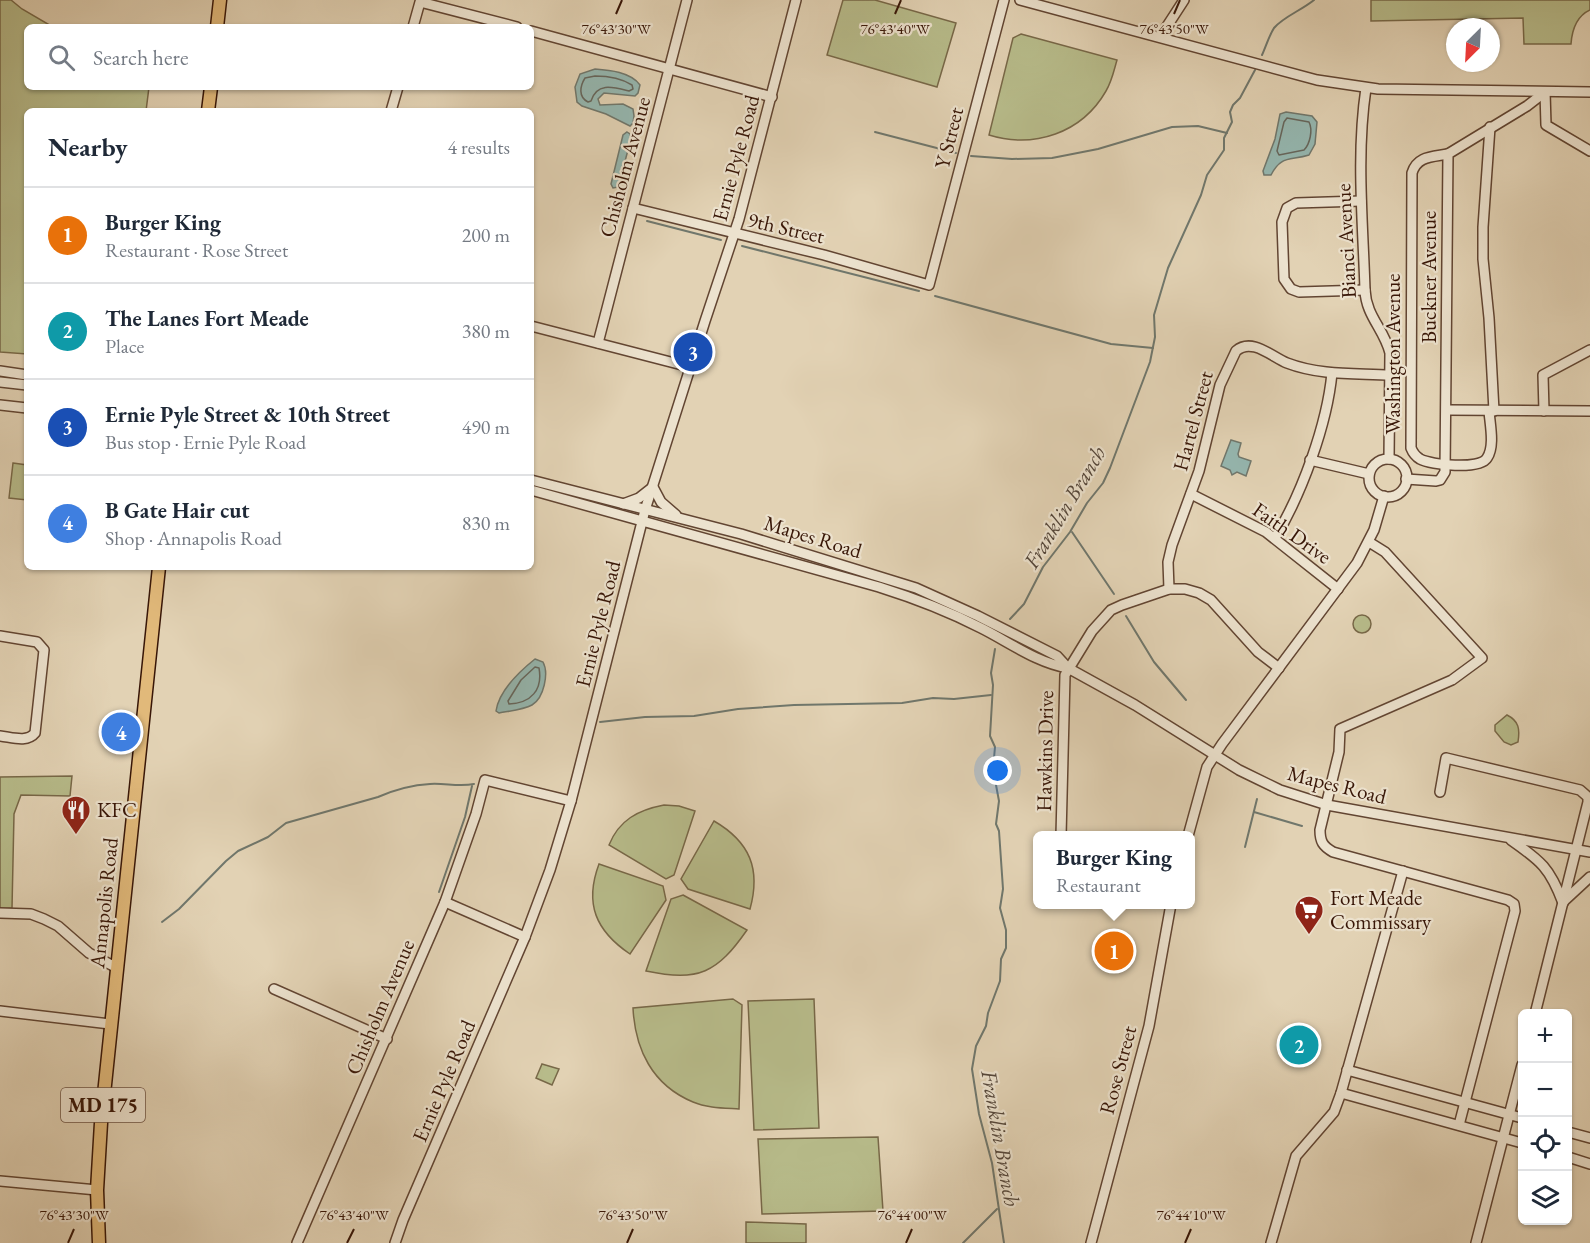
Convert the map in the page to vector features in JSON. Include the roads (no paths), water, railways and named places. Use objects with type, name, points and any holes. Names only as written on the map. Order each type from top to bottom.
[{"type":"main road","points":[[217,24],[220,0]]},
{"type":"main road","points":[[208,108],[211,90]]},
{"type":"main road","name":"Annapolis Road","points":[[99,1243],[97,1190],[110,1024],[159,570]]},
{"type":"street","name":"Chisholm Avenue","points":[[598,343],[687,0]]},
{"type":"street","name":"Ernie Pyle Road","points":[[395,1243],[525,937],[550,870],[571,801],[645,510],[734,234],[796,0]]},
{"type":"street","name":"Y Street","points":[[929,285],[1004,0]]},
{"type":"street","points":[[1020,0],[1317,80],[1366,88],[1590,92]]},
{"type":"street","points":[[1160,37],[1185,0]]},
{"type":"street","points":[[414,24],[420,2],[505,24]]},
{"type":"street","points":[[534,32],[772,97]]},
{"type":"street","name":"Bianci Avenue","points":[[1366,88],[1362,136],[1361,201],[1365,290],[1367,308],[1388,345],[1391,360],[1389,459]]},
{"type":"street","points":[[392,108],[397,90]]},
{"type":"street","points":[[1448,154],[1545,92]]},
{"type":"street","points":[[1545,92],[1546,125],[1590,151]]},
{"type":"street","name":"Washington Avenue","points":[[1448,154],[1419,160],[1414,165],[1412,173],[1411,448],[1418,458],[1445,465],[1476,465],[1484,462],[1488,457],[1491,446],[1489,318],[1483,248],[1490,128]]},
{"type":"street","name":"Buckner Avenue","points":[[1445,465],[1448,154]]},
{"type":"street","points":[[1361,201],[1291,205],[1284,212],[1282,222],[1284,279],[1291,288],[1299,292],[1365,290]]},
{"type":"street","name":"9th Street","points":[[633,208],[835,258],[929,285]]},
{"type":"street","points":[[534,327],[690,367]]},
{"type":"street","name":"Hartel Street","points":[[1169,589],[1170,553],[1210,432],[1220,385],[1240,347],[1250,345],[1300,367],[1332,373],[1390,375]]},
{"type":"street","points":[[1544,411],[1544,375],[1590,350]]},
{"type":"street","points":[[0,371],[24,375]]},
{"type":"street","points":[[1275,538],[1291,510],[1326,414],[1332,373]]},
{"type":"street","points":[[0,382],[24,384]]},
{"type":"street","points":[[0,405],[24,408]]},
{"type":"street","points":[[1447,410],[1590,411]]},
{"type":"street","points":[[1389,459],[1402,465],[1406,479],[1400,492],[1394,496],[1384,496],[1374,490],[1370,484],[1370,474],[1375,464],[1389,459]]},
{"type":"street","points":[[1310,460],[1370,474]]},
{"type":"street","points":[[1406,479],[1436,481],[1443,477],[1445,465]]},
{"type":"street","name":"Mapes Road","points":[[534,481],[741,534],[916,588],[1057,656],[1068,668],[1135,705],[1214,756],[1280,790],[1327,805],[1590,852]]},
{"type":"street","points":[[623,504],[639,498],[653,487],[661,502],[680,518]]},
{"type":"street","name":"Mapes Road","points":[[534,491],[879,586],[917,599],[979,627],[1053,666],[1068,668]]},
{"type":"street","name":"Faith Drive","points":[[1191,494],[1251,523],[1275,538],[1338,589]]},
{"type":"street","points":[[1189,831],[1203,777],[1214,756],[1357,563],[1369,542],[1384,496]]},
{"type":"street","points":[[1369,542],[1385,552],[1482,658],[1452,680],[1340,729],[1339,752],[1320,830],[1320,840],[1333,852],[1508,900],[1514,904],[1515,911],[1459,1125]]},
{"type":"street","points":[[1068,668],[1104,616],[1122,605],[1169,589],[1192,591],[1211,600],[1258,652],[1279,668]]},
{"type":"street","points":[[0,636],[37,642],[44,650],[35,733],[32,738],[26,739],[0,736]]},
{"type":"street","name":"Hawkins Drive","points":[[1061,831],[1064,689],[1068,668]]},
{"type":"street","points":[[1440,792],[1446,758],[1580,790],[1588,797],[1536,1009]]},
{"type":"street","name":"Chisholm Avenue","points":[[297,1243],[445,902],[485,780],[571,801]]},
{"type":"street","points":[[1509,838],[1547,868],[1563,903]]},
{"type":"street","points":[[1271,1243],[1296,1156],[1334,1112],[1341,1093],[1403,871]]},
{"type":"street","points":[[1563,903],[1590,877]]},
{"type":"street","points":[[445,902],[525,937]]},
{"type":"street","name":"Rose Street","points":[[1091,1243],[1149,1026],[1170,909]]},
{"type":"street","points":[[0,913],[31,914],[44,919],[58,926],[89,953],[117,968]]},
{"type":"street","points":[[274,989],[387,1039]]},
{"type":"street","points":[[0,1011],[110,1024]]},
{"type":"street","points":[[1347,1070],[1519,1117]]},
{"type":"street","points":[[1476,1243],[1518,1081]]},
{"type":"street","points":[[1341,1093],[1518,1142]]},
{"type":"street","points":[[1572,1132],[1590,1138]]},
{"type":"street","points":[[1572,1158],[1590,1164]]},
{"type":"street","points":[[0,1180],[97,1190]]},
{"type":"water","points":[[595,69],[625,74],[640,85],[635,96],[604,93],[598,99],[600,105],[623,104],[633,109],[633,123],[630,126],[577,102],[575,87],[580,74]]},
{"type":"water","points":[[1286,112],[1312,116],[1317,122],[1315,144],[1309,155],[1282,161],[1271,175],[1264,175],[1263,171],[1275,139],[1280,114]]},
{"type":"water","points":[[627,132],[631,139],[618,187],[613,188],[611,184],[623,135]]},
{"type":"water","points":[[1231,440],[1241,443],[1239,457],[1251,461],[1246,476],[1237,472],[1232,475],[1230,470],[1221,466]]},
{"type":"water","points":[[535,659],[543,662],[546,672],[540,697],[532,705],[520,709],[499,713],[496,711],[506,689],[517,675]]},
{"type":"waterway","name":"Franklin Branch","points":[[1262,55],[1274,28],[1282,20],[1314,0]]},
{"type":"waterway","name":"Franklin Branch","points":[[1010,619],[1024,604],[1043,567],[1070,532],[1087,503],[1103,483],[1110,468],[1150,362],[1155,337],[1154,315],[1168,268],[1201,195],[1207,175],[1224,150],[1224,138],[1232,122],[1230,112],[1233,105],[1240,98],[1255,70]]},
{"type":"waterway","points":[[971,156],[1012,159],[1052,158],[1098,149],[1172,127],[1198,126],[1227,133]]},
{"type":"waterway","points":[[875,132],[956,153]]},
{"type":"waterway","points":[[647,221],[721,240]]},
{"type":"waterway","points":[[742,246],[919,291]]},
{"type":"waterway","points":[[935,296],[1111,344],[1153,348]]},
{"type":"waterway","points":[[1072,532],[1114,594]]},
{"type":"waterway","points":[[1126,616],[1154,662],[1186,700]]},
{"type":"waterway","name":"Franklin Branch","points":[[995,649],[991,673],[993,685],[990,736],[995,747],[993,769],[999,801],[996,824],[999,831],[1003,889],[1000,908],[1006,930],[1006,948],[1001,959],[1000,981],[988,1013],[986,1026],[976,1046],[972,1069],[979,1114],[992,1163],[1004,1243]]},
{"type":"waterway","points":[[600,722],[645,717],[694,716],[738,709],[794,705],[902,703],[933,698],[954,699],[991,695]]},
{"type":"waterway","points":[[162,922],[179,909],[238,851],[268,837],[286,823],[410,787],[430,784],[474,784]]},
{"type":"waterway","points":[[439,892],[465,817],[472,786]]},
{"type":"waterway","points":[[1245,847],[1257,799]]},
{"type":"waterway","points":[[1254,812],[1302,826]]},
{"type":"waterway","points":[[963,1243],[997,1209]]},
{"type":"place","name":"Ernie Pyle Street & 10th Street","points":[[693,352]]},
{"type":"place","name":"B Gate Hair cut","points":[[121,732]]},
{"type":"place","name":"KFC","points":[[76,836]]},
{"type":"place","name":"Fort Meade Commissary","points":[[1309,936]]},
{"type":"place","name":"Burger King","points":[[1114,951]]},
{"type":"place","name":"The Lanes Fort Meade","points":[[1299,1045]]}]
